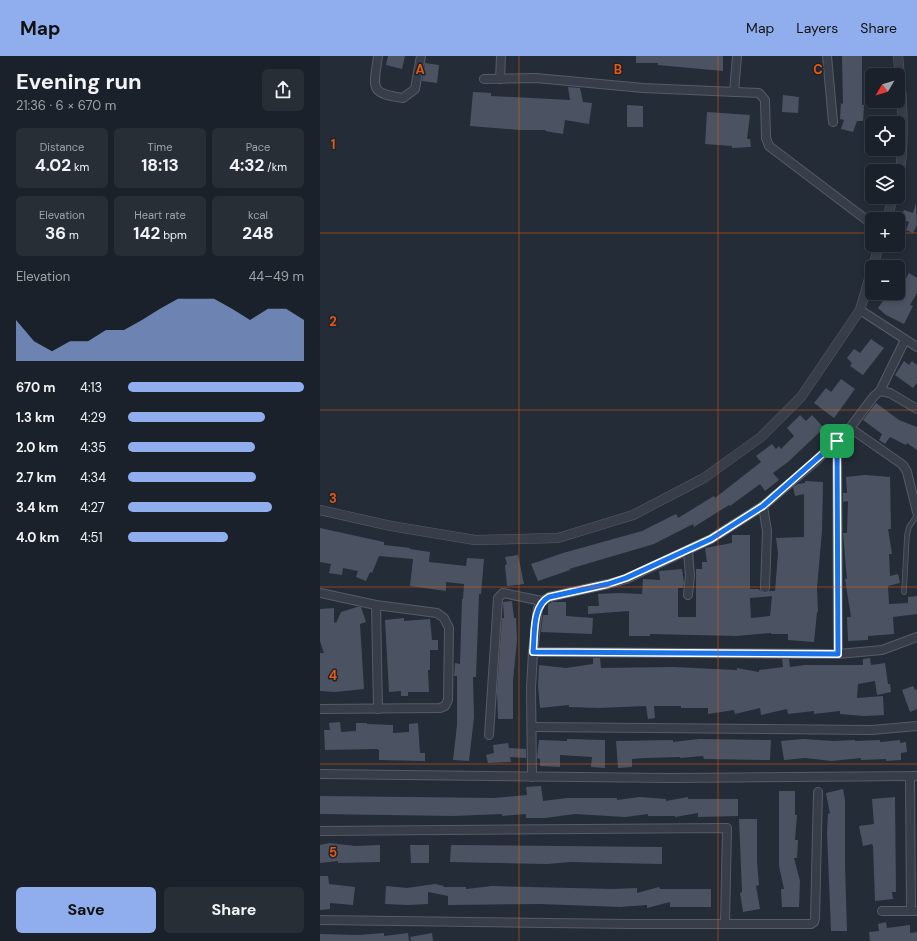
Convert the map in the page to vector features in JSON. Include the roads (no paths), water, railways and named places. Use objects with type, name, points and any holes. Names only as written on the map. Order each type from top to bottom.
[{"type":"street","points":[[378,56],[375,84],[378,91],[383,95],[403,98],[415,89],[421,56]]},
{"type":"street","points":[[500,78],[501,56]]},
{"type":"street","points":[[734,92],[737,56]]},
{"type":"street","points":[[827,56],[833,122]]},
{"type":"street","points":[[898,56],[902,91],[900,164]]},
{"type":"street","points":[[484,79],[536,78],[643,88],[756,92],[763,96],[765,100],[766,138],[769,146],[865,219]]},
{"type":"street","points":[[320,510],[391,526],[475,540],[558,538],[633,516],[704,478],[761,437],[801,397],[860,310],[865,292]]},
{"type":"street","points":[[860,310],[917,347]]},
{"type":"street","points":[[532,777],[533,727],[531,688],[533,652],[538,608],[542,601],[549,597],[608,584],[626,578],[688,551],[711,539],[763,506],[850,428],[874,396],[880,391],[905,340]]},
{"type":"street","points":[[880,391],[890,393],[917,409]]},
{"type":"street","points":[[850,428],[903,465],[907,472],[917,513]]},
{"type":"street","points":[[837,441],[838,654]]},
{"type":"street","points":[[763,506],[767,531],[765,588]]},
{"type":"street","points":[[688,551],[690,576],[688,595]]},
{"type":"street","points":[[320,593],[376,605],[437,613],[444,618],[449,628],[448,700],[445,706],[440,708],[320,709]]},
{"type":"street","points":[[489,735],[498,598],[502,593],[542,601]]},
{"type":"street","points":[[376,605],[378,709]]},
{"type":"street","points":[[533,652],[838,654],[882,650],[917,637]]},
{"type":"street","points":[[533,727],[872,730],[917,726]]},
{"type":"street","points":[[320,774],[532,777],[913,777],[914,911],[882,911]]},
{"type":"street","points":[[320,920],[811,924],[814,922],[818,792]]},
{"type":"street","points":[[320,831],[727,828],[725,924]]},
{"type":"lane","points":[[904,592],[907,535],[909,527],[917,513]]}]
